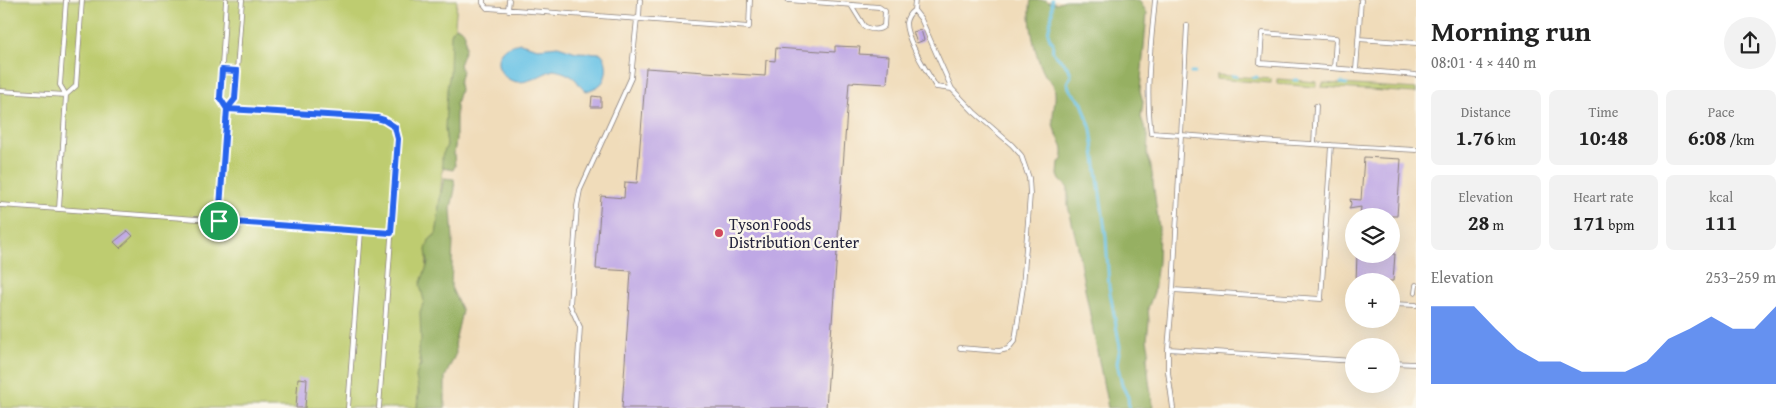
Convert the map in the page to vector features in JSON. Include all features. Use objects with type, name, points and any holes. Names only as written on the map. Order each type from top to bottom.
[{"type":"lane","points":[[59,209],[66,96],[60,85],[66,0]]},
{"type":"lane","points":[[0,91],[66,96],[76,86],[82,0]]},
{"type":"lane","points":[[226,0],[220,98],[227,109]]},
{"type":"lane","points":[[219,221],[227,109],[235,99],[242,0]]},
{"type":"lane","points":[[483,0],[487,8],[749,27],[750,0]]},
{"type":"lane","points":[[508,10],[509,0]]},
{"type":"lane","points":[[576,408],[580,327],[570,305],[577,206],[580,190],[631,78],[640,0]]},
{"type":"lane","points":[[788,0],[852,5],[883,8],[885,11],[884,26],[878,30],[868,29],[864,26],[852,5]]},
{"type":"lane","points":[[915,0],[914,10],[921,19],[952,89],[1021,155],[1029,178],[1023,287],[1015,340],[1008,349],[1000,351],[960,348]]},
{"type":"lane","points":[[1155,0],[1149,74],[1148,118],[1150,134],[1416,150]]},
{"type":"lane","points":[[1356,70],[1360,0]]},
{"type":"lane","points":[[914,10],[908,15],[906,23],[912,44],[936,87],[952,89]]},
{"type":"lane","points":[[1173,408],[1168,372],[1168,349],[1173,290],[1187,25]]},
{"type":"lane","points":[[1334,68],[1336,38],[1262,32],[1260,63],[1416,74]]},
{"type":"lane","points":[[1358,39],[1416,43]]},
{"type":"lane","points":[[222,70],[237,71]]},
{"type":"lane","points":[[1314,144],[1316,106]]},
{"type":"lane","points":[[227,109],[377,118],[390,123],[398,133],[378,408]]},
{"type":"lane","points":[[1173,290],[1321,299],[1331,145]]},
{"type":"lane","points":[[0,205],[391,233]]},
{"type":"lane","points":[[348,408],[361,231]]},
{"type":"lane","points":[[1416,285],[1416,293]]},
{"type":"lane","points":[[1400,304],[1416,305]]},
{"type":"lane","points":[[1168,349],[1345,359]]},
{"type":"lane","points":[[1400,363],[1416,364]]},
{"type":"green space","points":[[0,0],[457,0],[446,136],[447,145],[444,153],[437,233],[429,240],[427,258],[417,408],[0,408]]},
{"type":"green space","points":[[1031,0],[1046,0],[1056,3],[1066,0],[1139,0],[1147,13],[1140,91],[1143,102],[1141,117],[1148,137],[1147,155],[1151,166],[1159,228],[1158,262],[1154,292],[1148,308],[1147,340],[1149,349],[1147,358],[1153,408],[1108,408],[1078,247],[1068,206],[1068,188],[1058,175],[1059,162],[1062,160],[1063,150],[1053,123],[1055,92],[1053,85],[1041,67],[1035,48],[1030,17]]},
{"type":"green space","points":[[458,27],[465,34],[465,49],[459,65],[462,71],[456,104],[455,166],[453,170],[444,168],[442,156],[447,145],[445,129],[451,34],[454,28]]},
{"type":"green space","points":[[1216,75],[1271,79],[1271,83],[1216,79]]},
{"type":"green space","points":[[1277,79],[1317,82],[1316,87],[1277,84]]},
{"type":"green space","points":[[1323,83],[1416,89],[1416,93],[1322,87]]},
{"type":"green space","points":[[444,178],[454,179],[455,189],[451,208],[453,241],[451,287],[462,311],[455,342],[456,353],[445,377],[445,408],[417,408],[419,392],[416,377],[419,366],[421,366],[418,349],[421,340],[420,312],[424,301],[420,285],[428,263],[426,250],[429,240],[436,234]]},
{"type":"water","points":[[520,43],[538,48],[558,46],[576,52],[601,53],[606,63],[604,80],[599,86],[587,91],[571,76],[553,70],[528,81],[519,82],[508,79],[499,67],[499,56],[508,46]]},
{"type":"building","points":[[921,30],[924,40],[917,43],[913,32]]},
{"type":"building","name":"Tyson Foods Distribution Center","points":[[835,46],[860,47],[859,54],[889,56],[887,84],[849,82],[826,408],[622,408],[631,271],[596,269],[601,196],[624,198],[625,182],[637,183],[646,68],[765,76],[766,60],[775,61],[776,48],[835,52]]},
{"type":"building","points":[[592,96],[601,97],[601,107],[591,107]]},
{"type":"building","points":[[1364,157],[1401,159],[1398,208],[1349,208],[1350,199],[1361,200]]},
{"type":"building","points":[[128,231],[133,236],[120,248],[114,242]]},
{"type":"building","points":[[1357,263],[1394,263],[1394,273],[1356,273]]},
{"type":"building","points":[[298,378],[307,379],[305,408],[296,408]]},
{"type":"waterway","points":[[1052,0],[1052,15],[1048,33],[1053,43],[1053,52],[1071,73],[1067,83],[1070,90],[1082,103],[1091,129],[1106,237],[1109,287],[1120,347],[1117,363],[1122,385],[1128,397],[1129,408]]},
{"type":"waterway","points":[[1341,83],[1347,84]]},
{"type":"place","name":"Tyson Foods Distribution Center","points":[[719,233]]},
{"type":"route","points":[[219,221],[227,109],[235,99],[237,71],[222,70],[220,98],[227,109],[377,118],[395,127],[398,139],[391,233],[219,221]]}]
